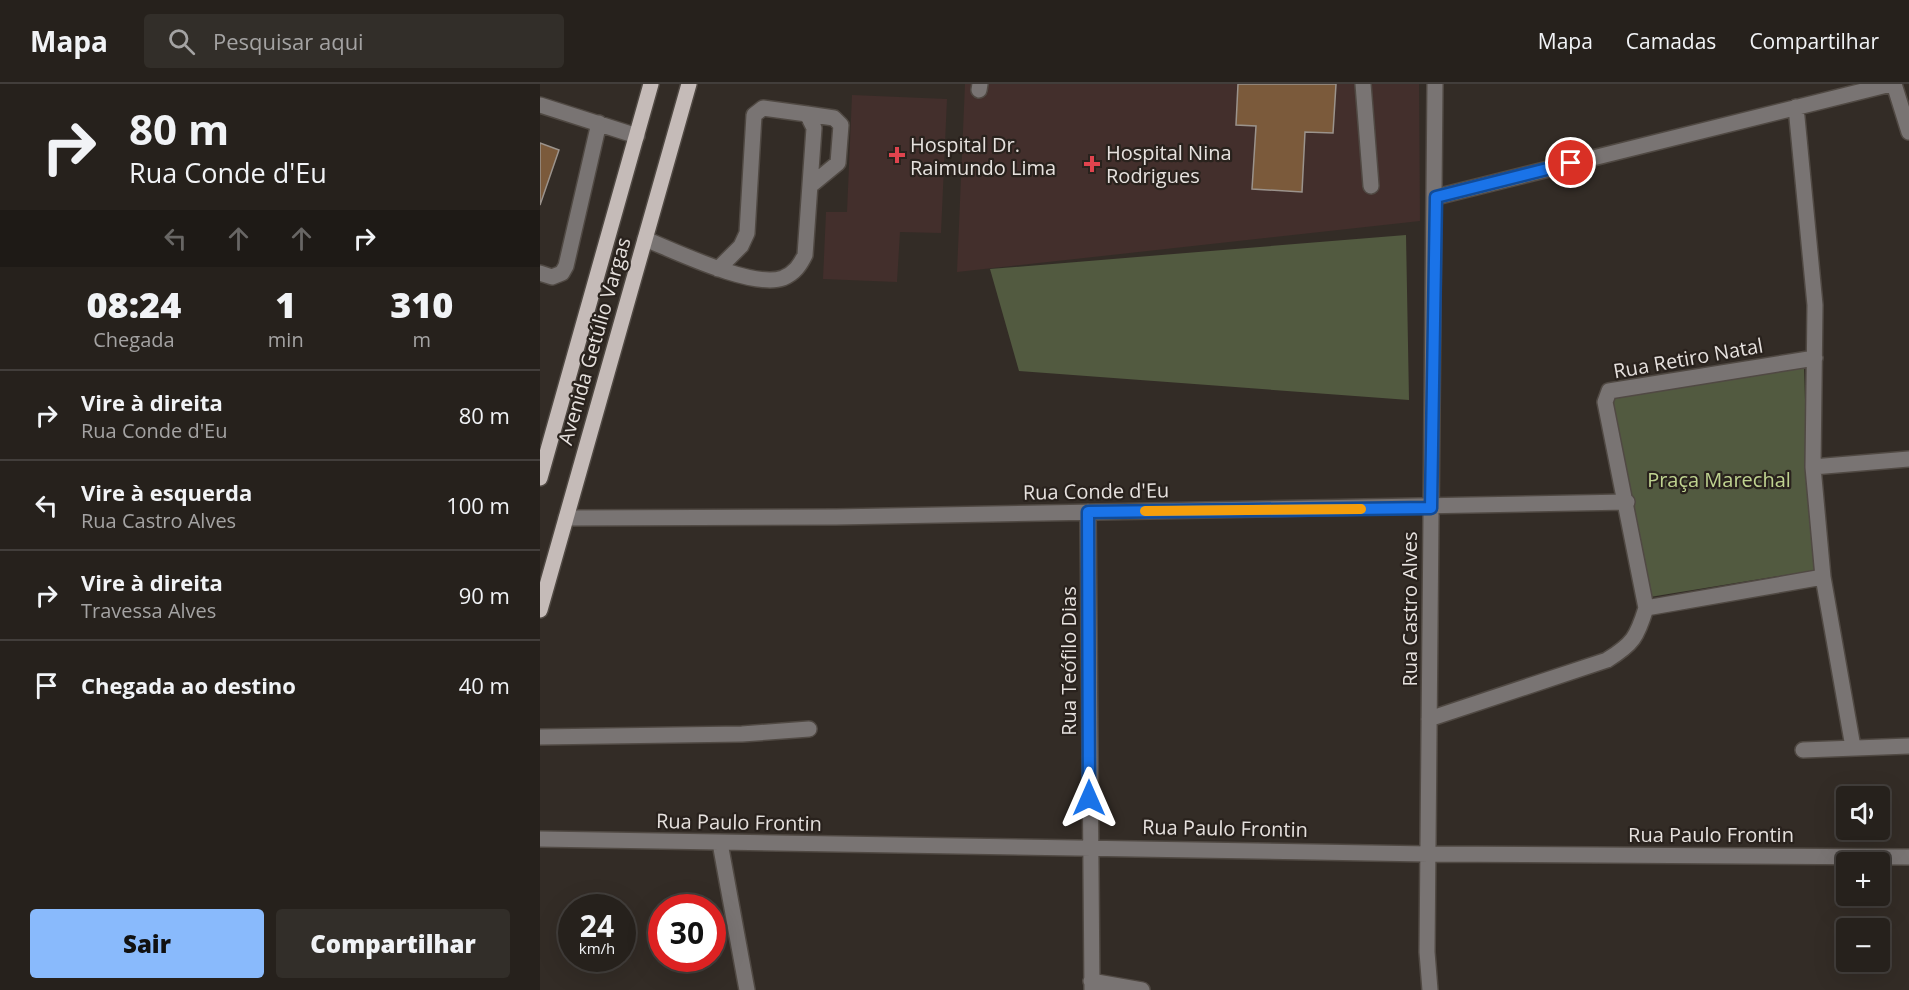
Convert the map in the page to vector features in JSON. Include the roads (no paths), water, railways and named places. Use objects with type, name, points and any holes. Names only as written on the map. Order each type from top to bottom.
[{"type":"main road","name":"Avenida Getúlio Vargas","points":[[540,478],[651,84]]},
{"type":"main road","name":"Avenida Getúlio Vargas","points":[[540,610],[689,84]]},
{"type":"street","points":[[1363,84],[1371,186]]},
{"type":"street","name":"Rua Castro Alves","points":[[1430,990],[1428,854],[1436,84]]},
{"type":"street","points":[[1436,197],[1893,84],[1909,132]]},
{"type":"street","points":[[540,105],[637,136]]},
{"type":"street","points":[[1796,107],[1813,271],[1815,358],[1813,467],[1823,577],[1852,747]]},
{"type":"street","points":[[718,269],[741,246],[747,233],[754,115],[764,108],[834,118],[841,125],[838,162],[810,186]]},
{"type":"street","points":[[645,239],[718,269],[757,279],[782,279],[798,269],[805,255],[814,128],[807,114]]},
{"type":"street","points":[[540,273],[552,277],[562,273],[567,266],[599,123]]},
{"type":"street","name":"Rua Retiro Natal","points":[[1646,608],[1627,502],[1605,402],[1609,391],[1815,358]]},
{"type":"street","points":[[1813,467],[1909,459]]},
{"type":"street","name":"Rua Conde d'Eu","points":[[566,518],[836,518],[1431,508],[1627,502]]},
{"type":"street","name":"Rua Teófilo Dias","points":[[1088,512],[1092,986]]},
{"type":"street","points":[[1429,719],[1607,660],[1630,646],[1638,632],[1646,608],[1823,577]]},
{"type":"street","points":[[540,737],[742,734],[809,729]]},
{"type":"street","points":[[1803,750],[1909,746]]},
{"type":"street","name":"Rua Paulo Frontin","points":[[540,839],[1090,846],[1428,854],[1909,857]]},
{"type":"street","points":[[720,843],[747,990]]},
{"type":"street","points":[[1092,986],[1142,990]]},
{"type":"place","name":"Hospital Dr. Raimundo Lima","points":[[897,155]]},
{"type":"place","name":"Hospital Nina Rodrigues","points":[[1092,164]]},
{"type":"park label","name":"Praça Marechal","points":[[1719,479]]}]
